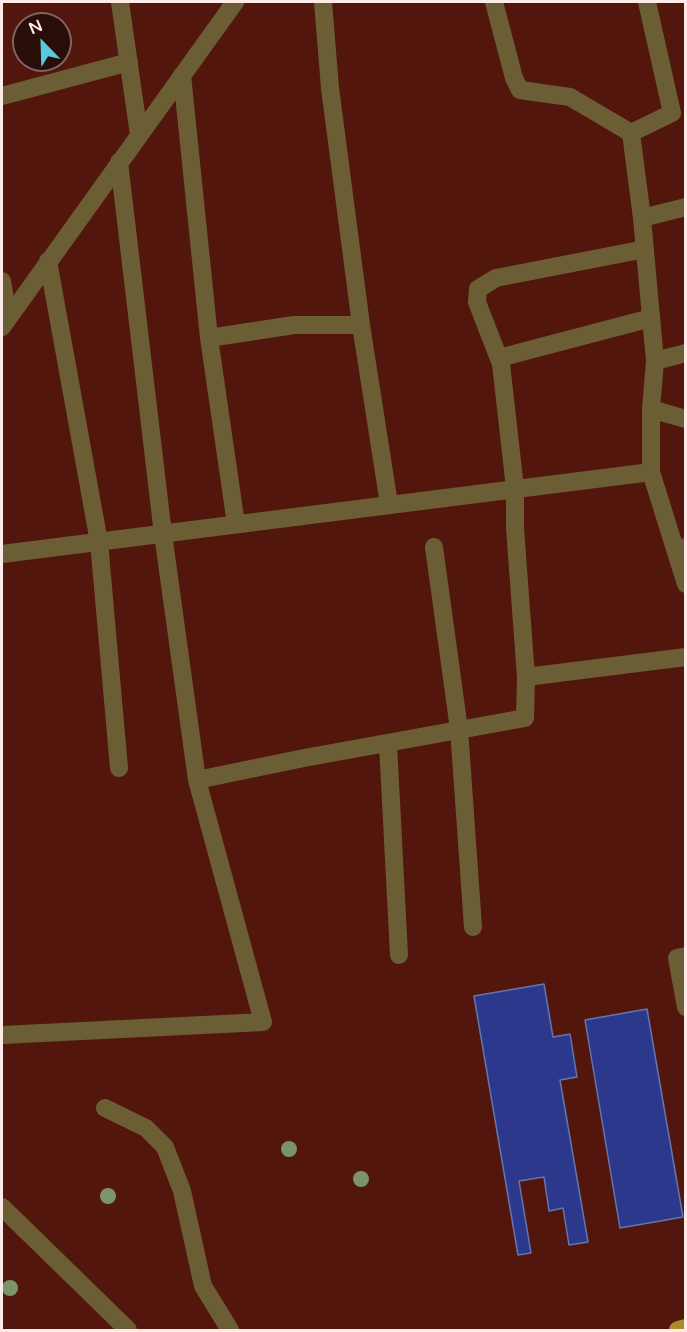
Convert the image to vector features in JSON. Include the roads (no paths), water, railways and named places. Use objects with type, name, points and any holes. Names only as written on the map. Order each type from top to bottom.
[{"type":"main road","points":[[678,1330],[686,1328]]},
{"type":"street","points":[[120,2],[139,135]]},
{"type":"street","points":[[5,322],[235,2]]},
{"type":"street","points":[[323,2],[330,88],[361,325],[389,504]]},
{"type":"street","points":[[494,2],[514,78],[520,90],[570,97],[631,133]]},
{"type":"street","points":[[631,133],[672,113],[647,2]]},
{"type":"street","points":[[2,96],[129,62]]},
{"type":"street","points":[[182,75],[209,338],[236,524]]},
{"type":"street","points":[[631,133],[642,218],[655,361],[651,409],[651,472],[680,548],[686,584]]},
{"type":"street","points":[[2,1035],[263,1022],[197,780],[163,534],[119,162]]},
{"type":"street","points":[[642,218],[686,207]]},
{"type":"street","points":[[197,780],[525,718],[526,677],[514,528],[515,488],[501,364],[477,302],[478,289],[496,278],[645,249]]},
{"type":"street","points":[[48,261],[99,542],[119,768]]},
{"type":"street","points":[[2,281],[5,322]]},
{"type":"street","points":[[499,358],[651,318]]},
{"type":"street","points":[[209,338],[294,325],[361,325]]},
{"type":"street","points":[[655,361],[686,353]]},
{"type":"street","points":[[651,409],[686,419]]},
{"type":"street","points":[[2,554],[651,472]]},
{"type":"street","points":[[434,546],[459,729],[473,927]]},
{"type":"street","points":[[526,677],[686,657]]},
{"type":"street","points":[[388,744],[399,955]]},
{"type":"street","points":[[686,956],[677,958],[686,1007]]},
{"type":"street","points":[[105,1108],[146,1128],[165,1147],[182,1191],[203,1286],[231,1330]]},
{"type":"street","points":[[2,1207],[128,1330]]}]
